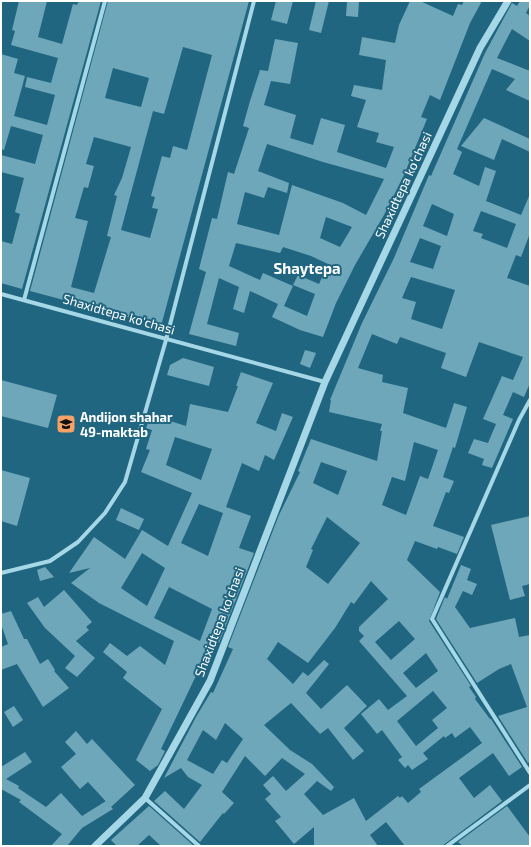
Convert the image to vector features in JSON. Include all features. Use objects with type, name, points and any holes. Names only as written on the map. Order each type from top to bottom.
[{"type":"street","points":[[24,300],[105,1]]},
{"type":"street","points":[[1,573],[50,561],[78,542],[106,513],[125,482],[166,340],[254,1]]},
{"type":"street","name":"Shaxidtepa ko'chasi","points":[[95,846],[145,798],[210,681],[324,382],[480,48],[508,1]]},
{"type":"street","name":"Shaxidtepa ko'chasi","points":[[1,294],[324,382]]},
{"type":"street","points":[[530,400],[519,420],[432,619],[530,773]]},
{"type":"street","points":[[447,846],[530,785]]},
{"type":"street","points":[[145,798],[199,846]]},
{"type":"building","points":[[19,1],[47,1],[38,37],[62,44],[73,4],[77,5],[79,1],[101,1],[22,289],[1,283],[1,241],[12,244],[20,214],[15,212],[24,178],[1,172],[1,155],[35,164],[43,135],[11,126],[4,150],[1,149],[1,54],[18,59],[14,73],[25,76],[14,116],[47,125],[55,95],[25,87],[27,77],[51,83],[58,58],[11,45],[15,31],[12,30]]},
{"type":"building","points":[[108,1],[249,1],[161,326],[30,291]],"holes":[[[183,47],[212,55],[187,150],[173,146],[170,158],[162,156],[151,196],[155,197],[152,208],[158,209],[150,238],[121,230],[153,111],[164,114]],[[113,68],[149,78],[141,107],[105,98]],[[94,137],[131,147],[122,178],[114,195],[117,196],[107,236],[111,237],[94,293],[71,287],[88,221],[75,218],[84,187],[88,188],[94,166],[86,164]]]},
{"type":"building","points":[[276,1],[293,1],[287,24],[271,20]]},
{"type":"building","points":[[316,1],[329,1],[321,33],[309,30]]},
{"type":"building","points":[[347,1],[359,1],[358,17],[346,16]]},
{"type":"building","points":[[410,1],[420,1],[453,16],[458,4],[462,5],[464,1],[482,1],[470,23],[440,100],[430,95],[421,117],[427,119],[404,175],[336,303],[323,337],[300,330],[272,317],[278,304],[250,291],[244,313],[233,309],[239,287],[219,278],[207,324],[239,333],[236,346],[189,334],[206,272],[199,269],[212,218],[217,219],[228,172],[234,174],[249,128],[243,126],[250,101],[260,70],[268,71],[275,39],[298,43],[290,84],[271,81],[264,105],[296,115],[290,138],[313,145],[321,118],[345,125],[337,152],[386,168],[394,147],[376,142],[379,133],[357,127],[366,100],[351,96],[354,85],[382,90],[386,60],[359,55],[362,37],[395,43],[399,25]],"holes":[[[267,144],[323,162],[384,179],[366,215],[343,203],[292,185],[279,235],[237,224],[245,192],[264,198],[268,187],[287,193],[289,183],[258,171]],[[326,217],[352,227],[340,247],[320,238]],[[236,243],[280,253],[283,247],[311,256],[328,264],[319,284],[298,275],[293,285],[315,294],[307,316],[284,306],[293,286],[263,273],[260,280],[229,266]]]},
{"type":"building","points":[[520,1],[530,1],[530,5],[526,13],[530,16],[530,41],[512,29],[497,58],[530,71],[530,101],[506,90],[515,79],[492,69],[457,149],[462,152],[453,174],[479,186],[485,167],[496,171],[486,201],[521,215],[530,194],[530,233],[521,257],[516,255],[507,278],[530,286],[530,383],[524,397],[513,392],[503,415],[513,419],[492,468],[482,465],[484,459],[468,453],[474,439],[488,443],[496,424],[483,419],[502,376],[513,380],[523,357],[479,342],[466,377],[441,368],[446,353],[400,337],[397,344],[372,334],[358,368],[383,375],[382,382],[408,388],[403,413],[446,428],[454,403],[467,407],[455,448],[453,447],[443,477],[454,481],[449,493],[446,492],[433,526],[464,537],[457,554],[415,541],[407,560],[440,592],[429,621],[471,686],[469,687],[476,697],[475,699],[491,719],[522,767],[509,776],[493,753],[459,778],[474,798],[490,785],[502,801],[442,846],[405,846],[386,822],[370,835],[378,846],[314,846],[314,827],[294,844],[275,821],[281,817],[265,799],[271,794],[263,785],[273,776],[286,791],[305,774],[282,758],[265,776],[245,756],[222,792],[234,803],[224,814],[223,813],[200,842],[154,801],[165,791],[184,809],[202,785],[188,777],[181,768],[164,778],[196,717],[211,692],[213,693],[233,649],[228,647],[279,515],[300,472],[298,471],[311,439],[377,461],[382,424],[329,412],[330,400],[362,323],[394,258],[429,175],[431,176],[485,53],[512,3],[517,6]],"holes":[[[432,204],[454,214],[447,236],[423,226]],[[481,211],[516,224],[507,248],[481,238],[483,234],[473,231]],[[420,238],[441,246],[433,269],[410,262]],[[411,277],[455,290],[442,329],[411,319],[416,302],[402,298]],[[414,442],[438,450],[428,479],[420,476],[406,515],[382,505],[392,477],[405,481]],[[321,462],[347,471],[338,495],[313,483]],[[327,517],[360,543],[328,584],[306,567],[313,550],[311,549]],[[371,581],[388,599],[359,627],[359,631],[364,636],[359,641],[407,696],[388,710],[379,699],[361,714],[377,734],[382,730],[402,757],[398,760],[405,768],[408,765],[412,770],[428,759],[423,753],[444,736],[445,738],[452,733],[455,738],[470,727],[482,743],[419,789],[421,792],[408,803],[402,796],[400,798],[398,796],[366,821],[354,798],[323,815],[304,794],[317,781],[331,791],[334,787],[312,764],[290,750],[264,725],[291,703],[320,734],[328,728],[353,760],[364,751],[344,728],[367,706],[347,685],[321,709],[306,693],[329,664],[324,660],[308,676],[303,672],[293,684],[267,659],[278,642],[308,663],[335,628],[351,602],[354,604]],[[399,621],[415,639],[391,660],[375,642]],[[426,653],[438,671],[416,688],[403,673]],[[433,691],[447,708],[432,720],[438,728],[416,746],[397,721]],[[225,723],[243,739],[227,763],[222,760],[213,774],[187,760],[203,730],[216,740]]]},
{"type":"building","points":[[484,118],[530,139],[530,152],[502,139],[494,160],[461,146]]},
{"type":"building","points":[[305,350],[316,353],[310,368],[300,364]]},
{"type":"building","points":[[183,358],[214,367],[209,386],[167,375],[170,365]]},
{"type":"building","points":[[241,372],[273,383],[256,423],[276,431],[282,413],[293,417],[274,460],[265,455],[259,471],[242,463],[226,507],[251,516],[239,548],[254,553],[219,643],[213,640],[161,749],[165,751],[158,765],[150,771],[136,760],[162,709],[123,678],[127,672],[103,652],[110,643],[127,656],[140,646],[165,665],[174,641],[99,603],[71,583],[90,568],[69,573],[94,537],[125,559],[142,530],[168,546],[192,493],[141,472],[150,450],[146,449],[152,430],[146,428],[151,415],[186,426],[190,404],[228,412],[238,386],[236,386]],"holes":[[[175,437],[212,449],[201,480],[166,465]],[[199,504],[223,513],[208,556],[181,543]],[[142,553],[165,568],[147,606],[121,588]],[[169,587],[212,609],[200,641],[154,618]]]},
{"type":"building","points":[[1,380],[57,395],[48,428],[1,416]]},
{"type":"building","points":[[1,470],[30,478],[17,526],[1,521]]},
{"type":"building","points":[[121,508],[144,519],[139,530],[116,520]]},
{"type":"building","points":[[530,516],[530,584],[522,586],[525,596],[510,600],[491,525]]},
{"type":"building","points":[[461,565],[471,569],[467,580],[477,584],[472,595],[463,591],[455,607],[470,628],[515,618],[519,637],[530,635],[530,761],[528,763],[498,716],[527,707],[511,664],[499,669],[477,683],[436,619],[445,597],[447,599]]},
{"type":"building","points":[[45,567],[54,577],[40,581],[37,570]]},
{"type":"building","points":[[64,590],[92,622],[86,627],[89,630],[76,641],[95,658],[77,677],[65,668],[75,656],[45,628],[27,603],[38,597],[44,607]]},
{"type":"building","points":[[11,611],[24,639],[27,639],[40,664],[48,659],[55,670],[54,671],[69,688],[43,707],[17,664],[1,670],[1,647],[8,644],[1,624],[1,614]]},
{"type":"building","points":[[14,706],[23,720],[13,727],[4,712]]},
{"type":"building","points":[[76,731],[87,744],[92,739],[135,785],[111,807],[88,782],[80,789],[61,767],[76,754],[65,742]]},
{"type":"building","points":[[25,752],[32,762],[6,779],[19,786],[18,788],[46,807],[61,793],[82,816],[106,801],[113,809],[82,828],[67,846],[51,846],[62,834],[19,802],[21,800],[1,789],[1,767]]},
{"type":"building","points":[[149,806],[194,846],[161,846],[149,835],[137,846],[117,846],[111,840]]},
{"type":"building","points":[[507,806],[530,837],[530,846],[463,846],[458,842]]},
{"type":"place","name":"Andijon shahar 49-maktab","points":[[66,424]]},
{"type":"district","name":"Shaytepa","points":[[307,268]]}]
